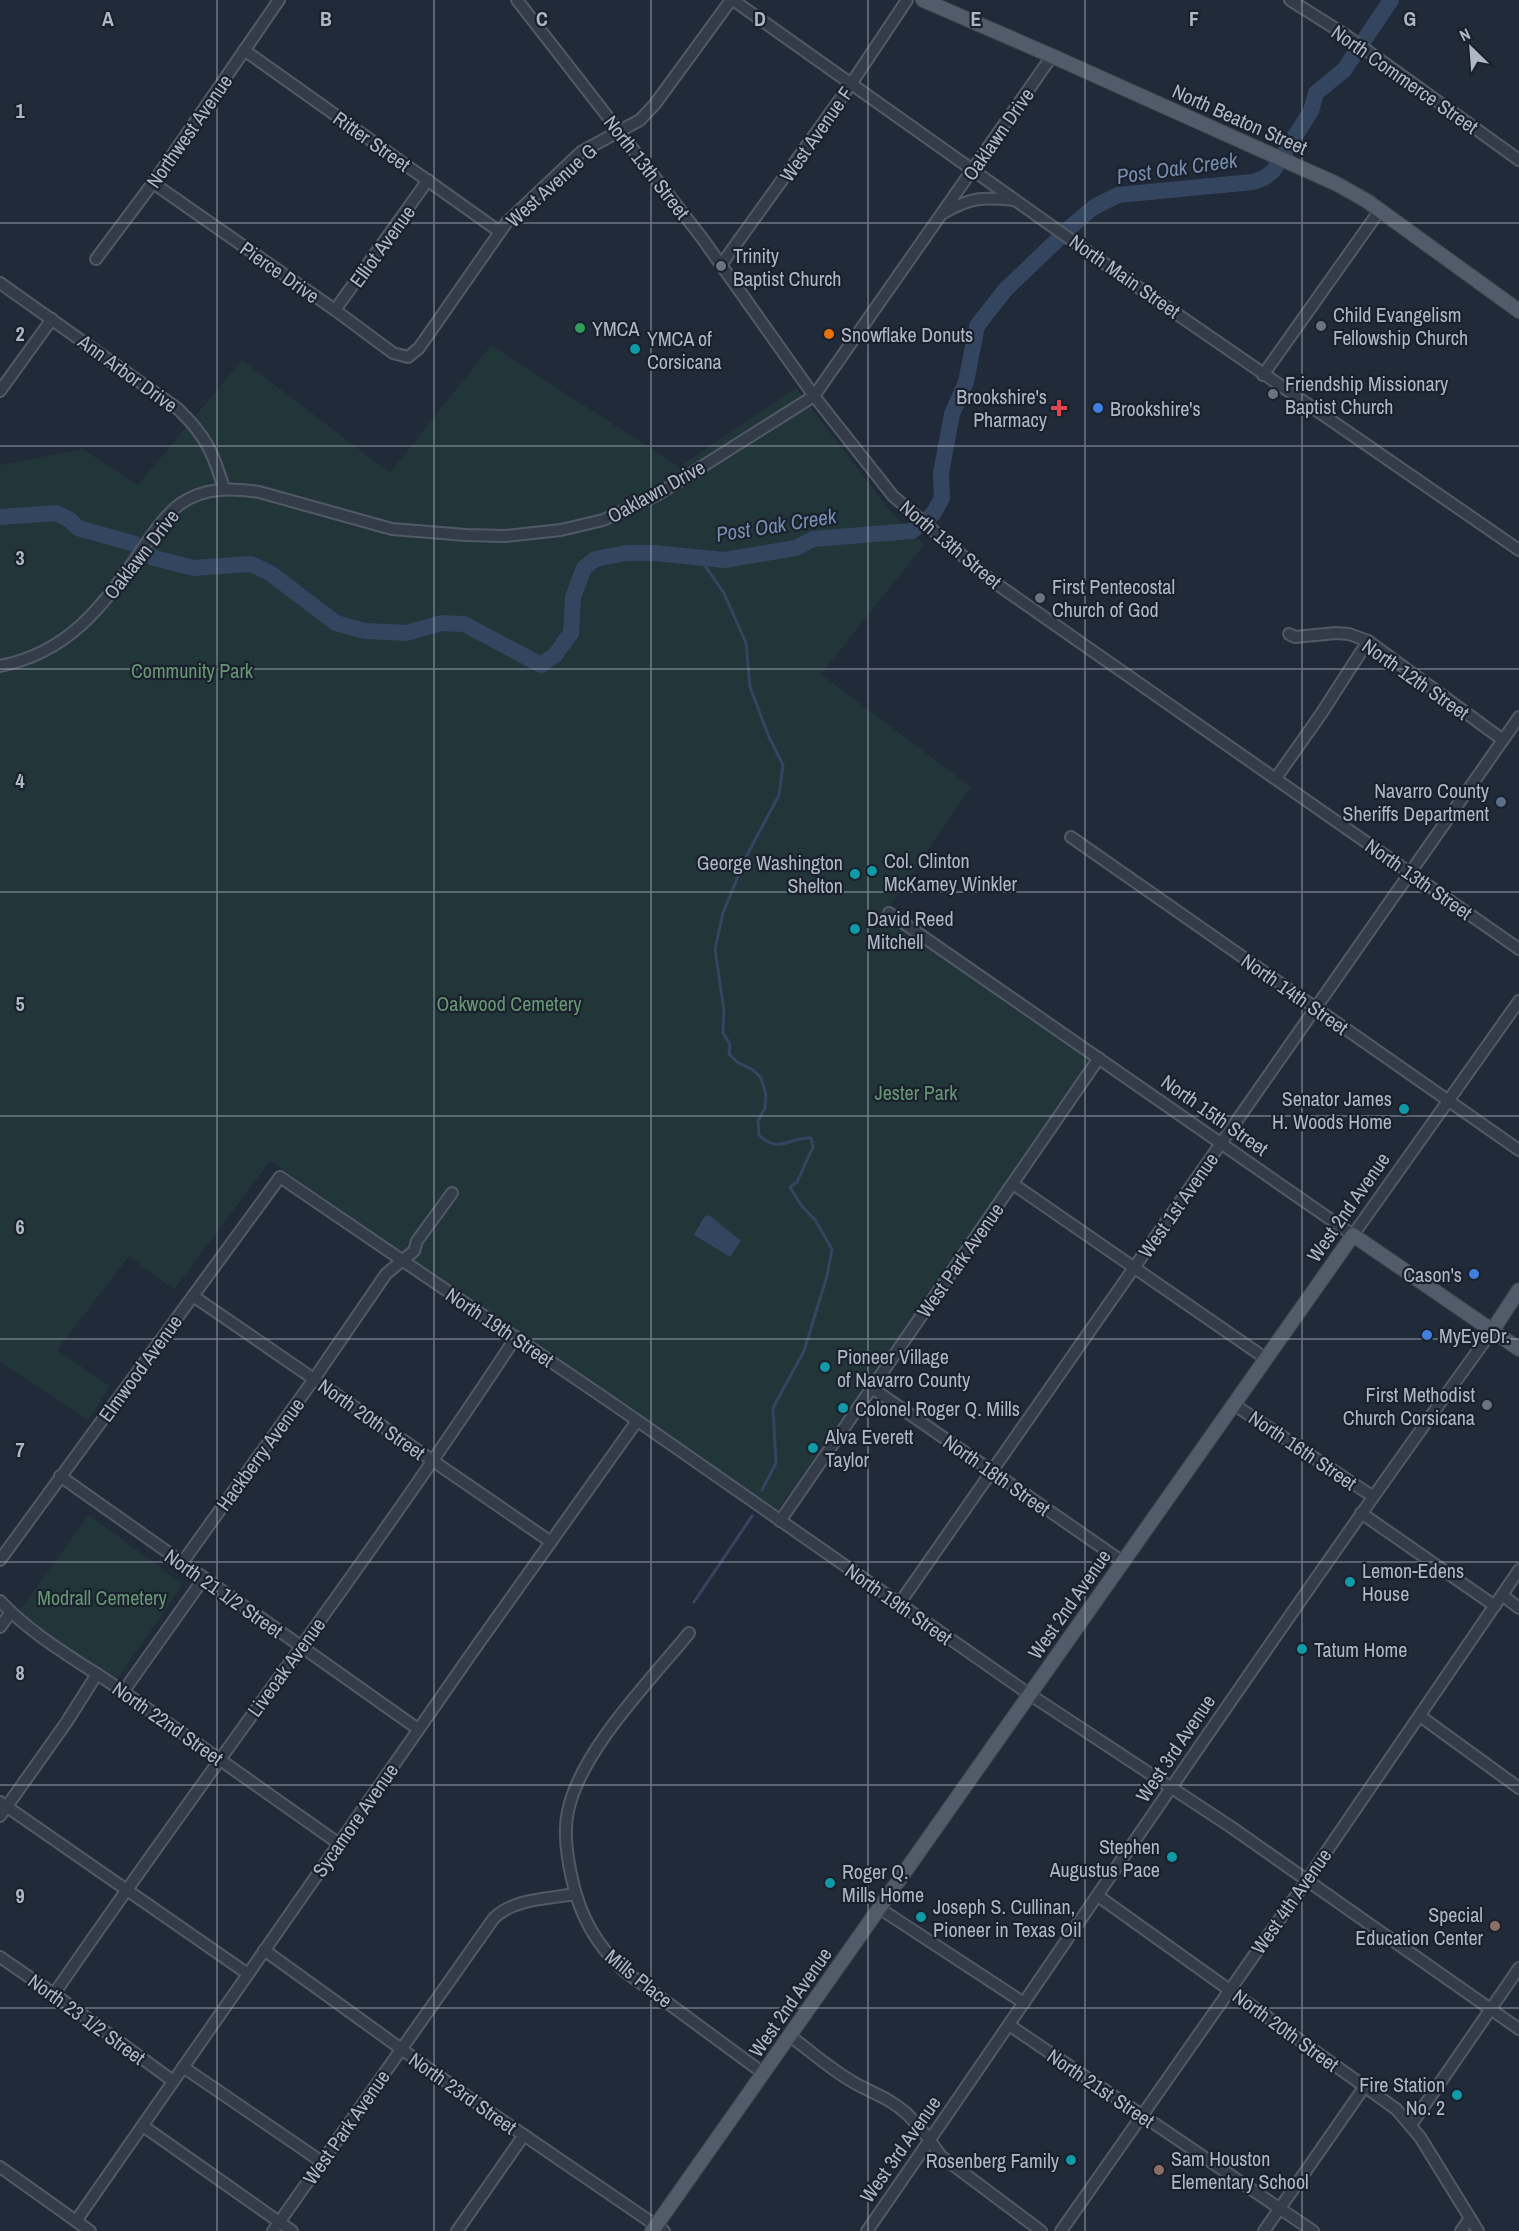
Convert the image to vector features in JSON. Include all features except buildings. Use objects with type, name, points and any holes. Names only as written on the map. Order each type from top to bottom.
[{"type":"main road","name":"North Beaton Street","points":[[923,0],[1323,178],[1367,201],[1519,311]]},
{"type":"main road","name":"North 15th Street","points":[[1353,1234],[1519,1349]]},
{"type":"main road","name":"West 2nd Avenue","points":[[657,2229],[763,2073],[1353,1234]]},
{"type":"main road","name":"West 3rd Avenue","points":[[1492,1330],[1519,1290]]},
{"type":"street","name":"Northwest Avenue","points":[[96,259],[153,183],[279,0]]},
{"type":"street","name":"North 13th Street","points":[[517,0],[721,265],[814,396],[893,496],[999,586],[1519,949]]},
{"type":"street","name":"West Avenue G","points":[[408,357],[418,348],[500,232],[524,204],[581,152],[640,120],[656,104],[732,0]]},
{"type":"street","name":"North Main Street","points":[[732,0],[1263,375],[1519,550]]},
{"type":"street","name":"West Avenue F","points":[[721,265],[851,84],[907,0]]},
{"type":"street","name":"North Commerce Street","points":[[1290,0],[1344,34],[1519,160]]},
{"type":"street","name":"Ritter Street","points":[[244,50],[500,232]]},
{"type":"street","name":"Oaklawn Drive","points":[[0,666],[33,656],[74,633],[116,587],[171,512],[184,502],[199,495],[224,489],[260,492],[392,529],[505,536],[561,530],[603,520],[640,504],[814,396],[1053,56]]},
{"type":"street","name":"Elliot Avenue","points":[[335,310],[428,180]]},
{"type":"street","name":"Pierce Drive","points":[[153,183],[393,353],[408,357]]},
{"type":"street","points":[[940,215],[960,204],[981,197],[1016,200]]},
{"type":"street","points":[[1263,375],[1380,210]]},
{"type":"street","name":"Ann Arbor Drive","points":[[0,283],[171,402],[201,433],[210,450],[224,489]]},
{"type":"street","points":[[0,391],[52,319]]},
{"type":"street","name":"North 12th Street","points":[[1289,634],[1295,637],[1348,634],[1368,641],[1503,740]]},
{"type":"street","points":[[1276,778],[1368,641]]},
{"type":"street","name":"West 1st Avenue","points":[[899,1604],[1519,717]]},
{"type":"street","name":"North 14th Street","points":[[1071,837],[1519,1150]]},
{"type":"street","name":"North 15th Street","points":[[889,913],[1353,1234]]},
{"type":"street","name":"West 2nd Avenue","points":[[1353,1234],[1519,1001]]},
{"type":"street","name":"West Park Avenue","points":[[780,1521],[1098,1058]]},
{"type":"street","name":"North 19th Street","points":[[280,1177],[516,1337],[1029,1694],[1307,1880],[1519,2029]]},
{"type":"street","name":"Elmwood Avenue","points":[[0,1560],[280,1177]]},
{"type":"street","points":[[1013,1184],[1265,1358]]},
{"type":"street","points":[[403,1260],[414,1251],[417,1241],[452,1193]]},
{"type":"street","name":"Hackberry Avenue","points":[[182,1563],[386,1274],[403,1260]]},
{"type":"street","name":"North 20th Street","points":[[193,1296],[551,1542]]},
{"type":"street","name":"West 3rd Avenue","points":[[867,2231],[1372,1496],[1492,1330]]},
{"type":"street","name":"Liveoak Avenue","points":[[54,1994],[127,1888],[433,1461],[516,1337]]},
{"type":"street","name":"North 18th Street","points":[[872,1388],[1123,1562]]},
{"type":"street","name":"North 16th Street","points":[[1233,1404],[1372,1496]]},
{"type":"street","name":"Sycamore Avenue","points":[[76,2221],[418,1729],[637,1421]]},
{"type":"street","name":"North 21 1/2 Street","points":[[60,1476],[418,1729]]},
{"type":"street","name":"North 16th Street","points":[[1361,1512],[1495,1606]]},
{"type":"street","name":"West 4th Avenue","points":[[1061,2231],[1307,1880],[1519,1570]]},
{"type":"street","points":[[123,1692],[204,1578]]},
{"type":"street","points":[[1502,1595],[1519,1608]]},
{"type":"street","name":"North 22nd Street","points":[[0,1601],[73,1659],[338,1844]]},
{"type":"street","points":[[0,1628],[11,1612]]},
{"type":"street","name":"Mills Place","points":[[689,1634],[605,1736],[585,1768],[567,1814],[566,1845],[575,1894],[604,1951],[623,1970],[763,2073]]},
{"type":"street","points":[[97,1674],[66,1723],[2,1808],[127,1888],[248,1974]]},
{"type":"street","points":[[1420,1716],[1519,1788]]},
{"type":"street","name":"West Park Avenue","points":[[276,2227],[494,1918],[513,1904],[575,1894]]},
{"type":"street","name":"North 20th Street","points":[[1098,1896],[1396,2109],[1411,2125],[1478,2231]]},
{"type":"street","points":[[879,1908],[1024,2003]]},
{"type":"street","name":"North 23rd Street","points":[[264,1950],[657,2229]]},
{"type":"street","name":"North 23 1/2 Street","points":[[0,1957],[174,2081]]},
{"type":"street","points":[[1411,2125],[1519,1968]]},
{"type":"street","name":"North 21st Street","points":[[1009,2025],[1313,2231]]},
{"type":"street","points":[[790,2036],[836,2070],[903,2110],[931,2139],[941,2156],[1041,2231]]},
{"type":"street","points":[[183,2067],[322,2162]]},
{"type":"street","points":[[1264,2231],[1365,2086]]},
{"type":"street","points":[[143,2126],[276,2227],[292,2231]]},
{"type":"street","points":[[457,2231],[524,2135]]},
{"type":"street","points":[[0,2167],[90,2231]]},
{"type":"street","points":[[1461,2231],[1470,2218]]},
{"type":"green space","points":[[491,345],[679,467],[796,388],[891,512],[924,545],[821,674],[971,787],[883,916],[1092,1059],[777,1511],[270,1161],[174,1290],[129,1256],[57,1350],[110,1386],[88,1420],[0,1362],[0,465],[82,449],[138,485],[242,360],[390,473]]},
{"type":"green space","name":"Modrall Cemetery","points":[[89,1515],[183,1584],[118,1678],[82,1659],[19,1611]]},
{"type":"water","points":[[709,1215],[741,1241],[730,1257],[694,1235],[704,1217]]},
{"type":"waterway","name":"Post Oak Creek","points":[[149,554],[154,558],[194,568],[251,564],[270,573],[336,623],[365,631],[406,633],[442,623],[464,624],[541,665],[555,655],[571,633],[573,597],[584,568],[595,559],[626,553],[654,553],[724,560],[796,548],[813,539],[912,531],[933,514],[942,498],[941,473],[952,414],[966,382],[977,326],[1005,290],[1094,207],[1118,195],[1253,182],[1264,178],[1273,171],[1311,111],[1316,93],[1344,70],[1391,0]]},
{"type":"waterway","name":"Post Oak Creek","points":[[0,517],[56,513],[70,520],[78,528],[135,544]]},
{"type":"waterway","points":[[699,557],[724,593],[746,643],[750,687],[769,737],[783,765],[779,795],[746,857],[723,913],[715,949],[724,1011],[723,1033],[730,1044],[729,1054],[761,1078],[766,1095],[765,1108],[758,1121],[759,1135],[777,1144],[811,1138],[813,1147],[797,1182],[790,1187],[801,1205],[815,1220],[832,1249],[827,1276],[804,1351],[773,1408],[776,1463],[762,1490]]},
{"type":"waterway","points":[[694,1602],[752,1516]]},
{"type":"place","name":"Trinity Baptist Church","points":[[721,266]]},
{"type":"place","name":"Child Evangelism Fellowship Church","points":[[1321,326]]},
{"type":"place","name":"YMCA","points":[[580,328]]},
{"type":"place","name":"Snowflake Donuts","points":[[829,334]]},
{"type":"place","name":"YMCA of Corsicana","points":[[635,349]]},
{"type":"place","name":"Friendship Missionary Baptist Church","points":[[1273,394]]},
{"type":"place","name":"Brookshire's Pharmacy","points":[[1059,408]]},
{"type":"place","name":"Brookshire's","points":[[1098,408]]},
{"type":"place","name":"First Pentecostal Church of God","points":[[1040,598]]},
{"type":"place","name":"Navarro County Sheriffs Department","points":[[1501,802]]},
{"type":"place","name":"Col. Clinton McKamey Winkler","points":[[872,871]]},
{"type":"place","name":"George Washington Shelton","points":[[855,874]]},
{"type":"place","name":"David Reed Mitchell","points":[[855,929]]},
{"type":"place","name":"Senator James H. Woods Home","points":[[1404,1109]]},
{"type":"place","name":"Cason's","points":[[1474,1274]]},
{"type":"place","name":"MyEyeDr.","points":[[1427,1335]]},
{"type":"place","name":"Pioneer Village of Navarro County","points":[[825,1367]]},
{"type":"place","name":"First Methodist Church Corsicana","points":[[1487,1405]]},
{"type":"place","name":"Colonel Roger Q. Mills","points":[[843,1408]]},
{"type":"place","name":"Alva Everett Taylor","points":[[813,1448]]},
{"type":"place","name":"Lemon-Edens House","points":[[1350,1582]]},
{"type":"place","name":"Tatum Home","points":[[1302,1649]]},
{"type":"place","name":"Stephen Augustus Pace","points":[[1172,1857]]},
{"type":"place","name":"Roger Q. Mills Home","points":[[830,1883]]},
{"type":"place","name":"Joseph S. Cullinan, Pioneer in Texas Oil","points":[[921,1917]]},
{"type":"place","name":"Special Education Center","points":[[1495,1926]]},
{"type":"place","name":"Fire Station No. 2","points":[[1457,2095]]},
{"type":"place","name":"Rosenberg Family","points":[[1071,2160]]},
{"type":"place","name":"Sam Houston Elementary School","points":[[1159,2170]]},
{"type":"park label","name":"Community Park","points":[[192,670]]},
{"type":"park label","name":"Oakwood Cemetery","points":[[509,1003]]},
{"type":"park label","name":"Jester Park","points":[[916,1092]]}]
